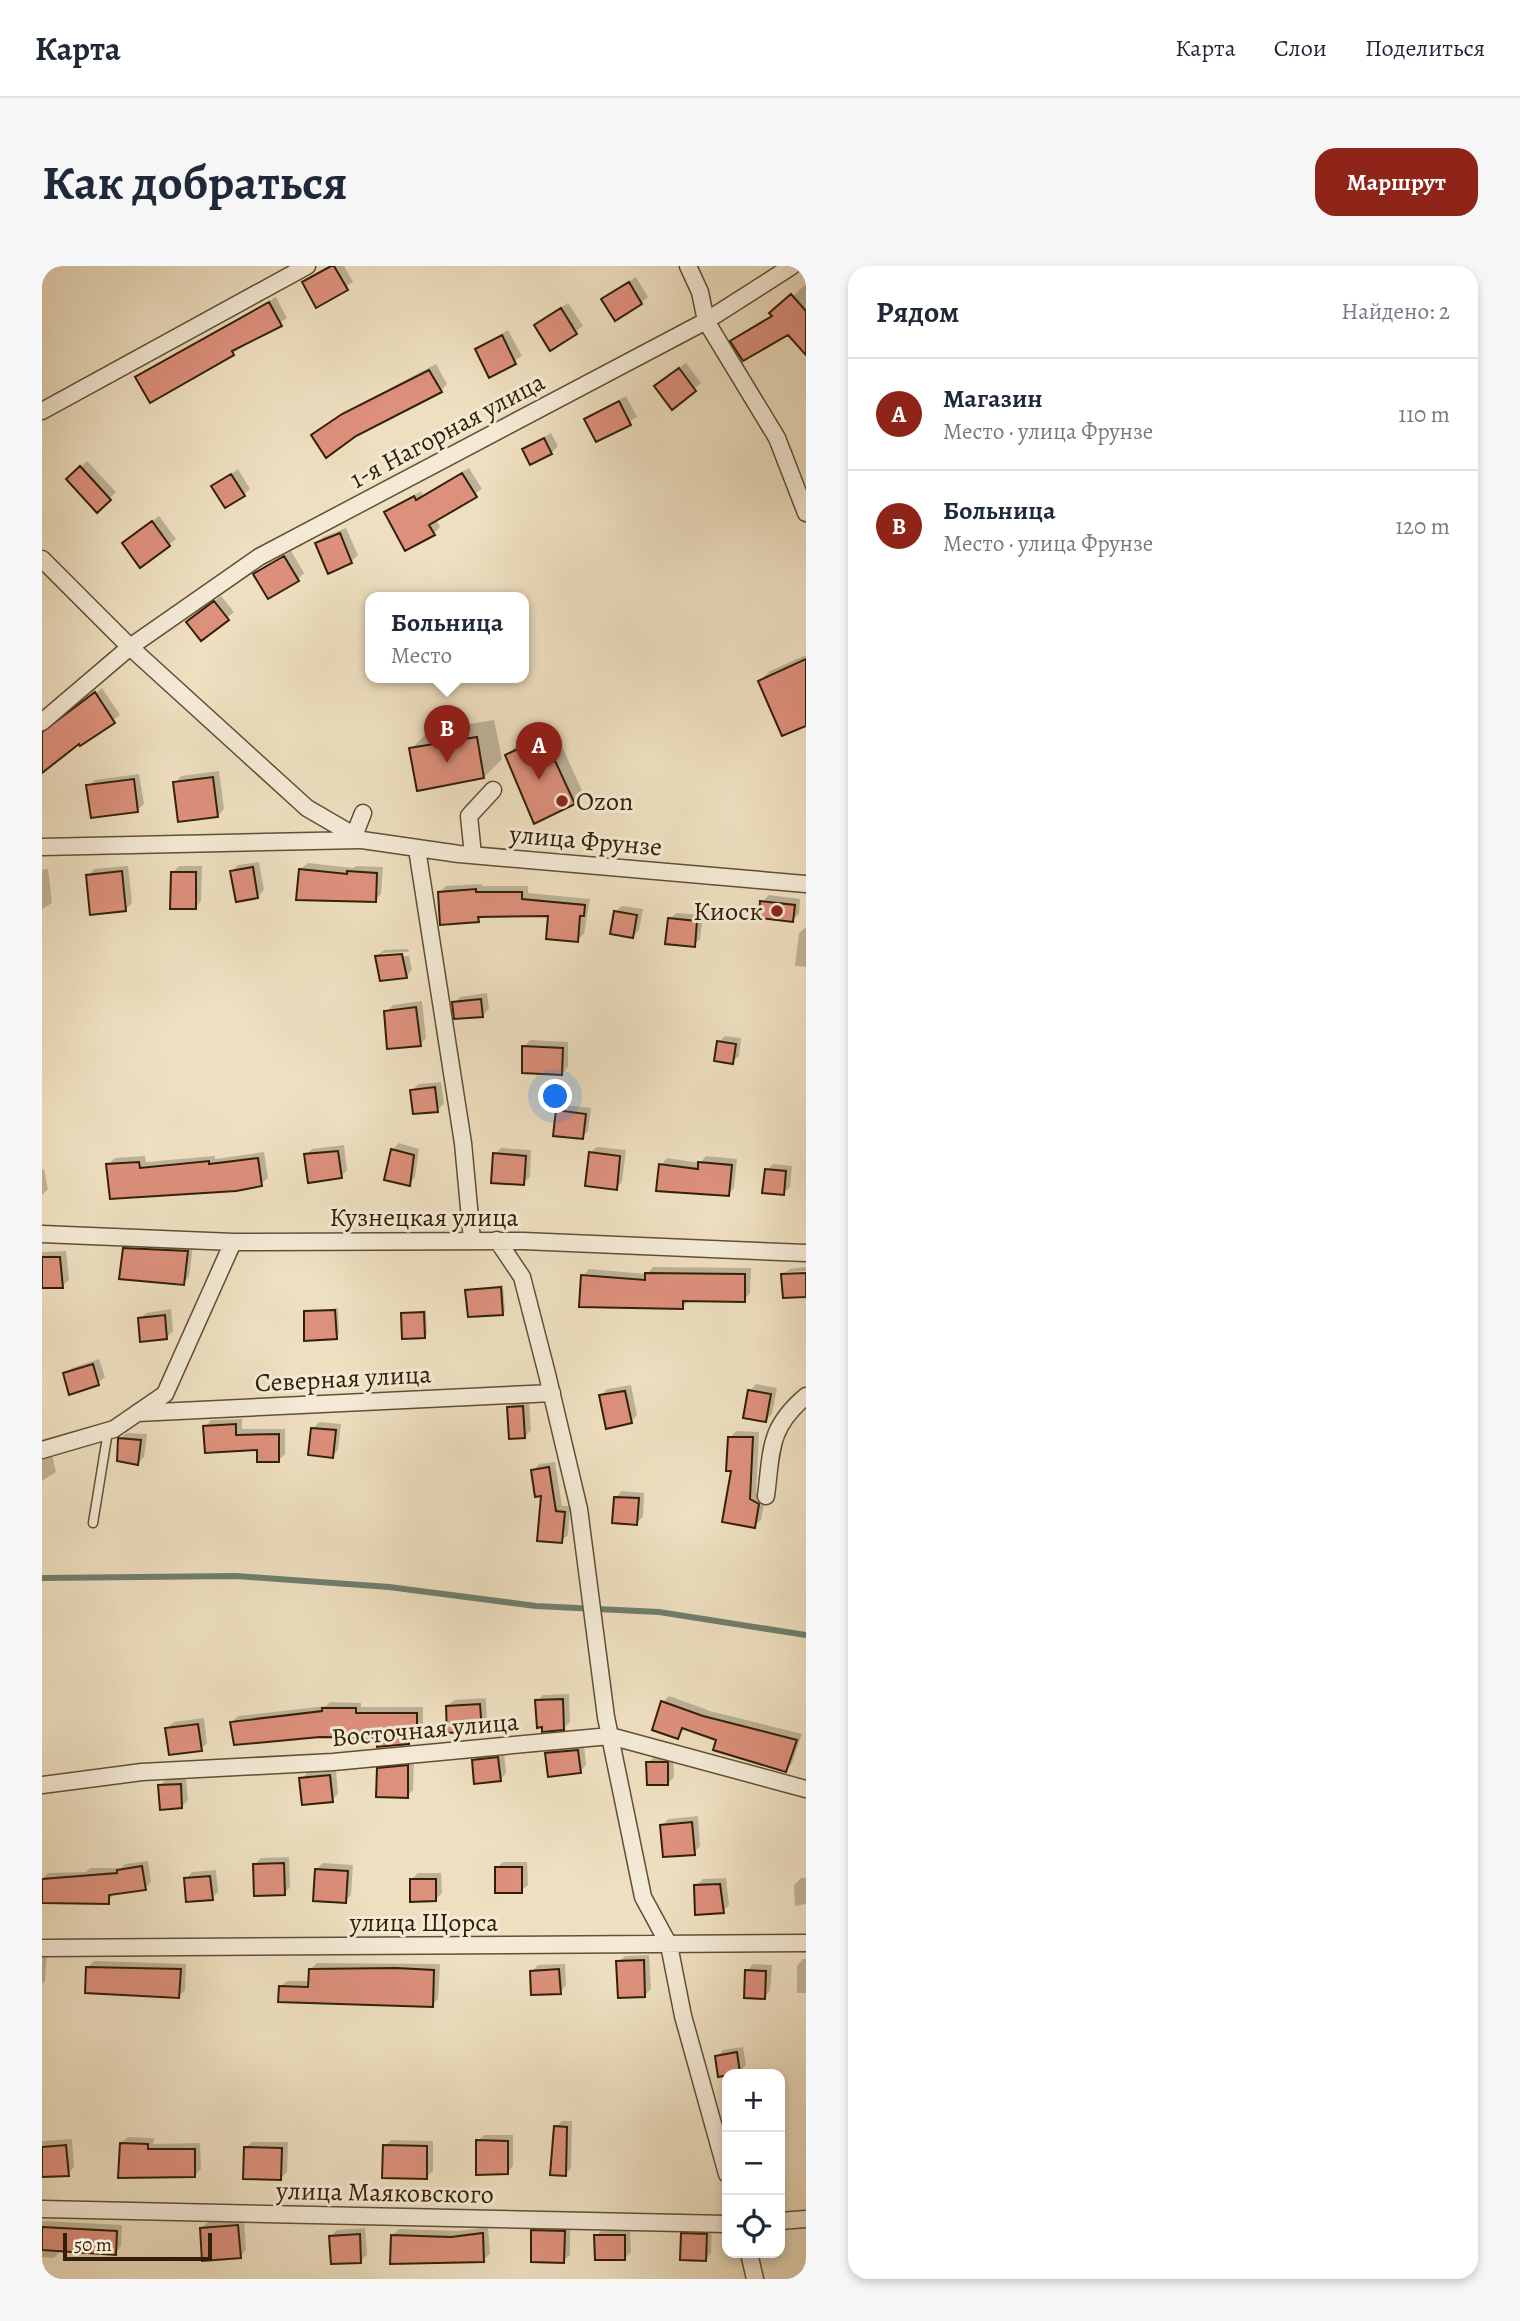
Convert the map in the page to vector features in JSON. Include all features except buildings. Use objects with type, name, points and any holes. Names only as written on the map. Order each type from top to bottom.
[{"type":"street","points":[[42,411],[307,266]]},
{"type":"street","points":[[688,266],[700,292],[706,321],[777,438],[806,513]]},
{"type":"street","name":"1-я Нагорная улица","points":[[42,722],[130,646],[259,557],[706,321],[792,266]]},
{"type":"street","name":"улица Фрунзе","points":[[42,559],[130,646],[307,808],[358,838]]},
{"type":"street","points":[[473,855],[469,816],[493,790]]},
{"type":"street","points":[[358,838],[363,813]]},
{"type":"street","name":"улица Фрунзе","points":[[42,846],[358,838],[417,849],[473,855],[806,884]]},
{"type":"street","points":[[417,849],[463,1143],[472,1240]]},
{"type":"street","name":"Кузнецкая улица","points":[[42,1234],[233,1242],[497,1240],[806,1253]]},
{"type":"street","points":[[497,1240],[522,1277],[552,1393],[579,1509],[592,1622],[610,1736],[643,1897],[669,1945],[683,2016],[722,2156]]},
{"type":"street","name":"Северная улица","points":[[42,1450],[108,1431],[165,1394],[233,1242]]},
{"type":"street","name":"Северная улица","points":[[137,1413],[552,1393]]},
{"type":"street","points":[[766,1496],[774,1440],[785,1413],[806,1396]]},
{"type":"street","name":"Восточная улица","points":[[42,1785],[142,1772],[333,1762],[610,1736],[806,1789]]},
{"type":"street","name":"улица Щорса","points":[[42,1948],[806,1943]]},
{"type":"street","name":"улица Маяковского","points":[[42,2209],[722,2224]]},
{"type":"street","points":[[785,2221],[806,2219]]},
{"type":"street","points":[[750,2258],[755,2279]]},
{"type":"lane","points":[[93,1523],[108,1431]]},
{"type":"waterway","points":[[42,1578],[236,1576],[389,1587],[536,1606],[659,1612],[806,1635]]},
{"type":"place","name":"Больница","points":[[447,763]]},
{"type":"place","name":"Магазин","points":[[539,780]]},
{"type":"place","name":"Ozon","points":[[562,801]]},
{"type":"place","name":"Киоск","points":[[777,911]]}]
